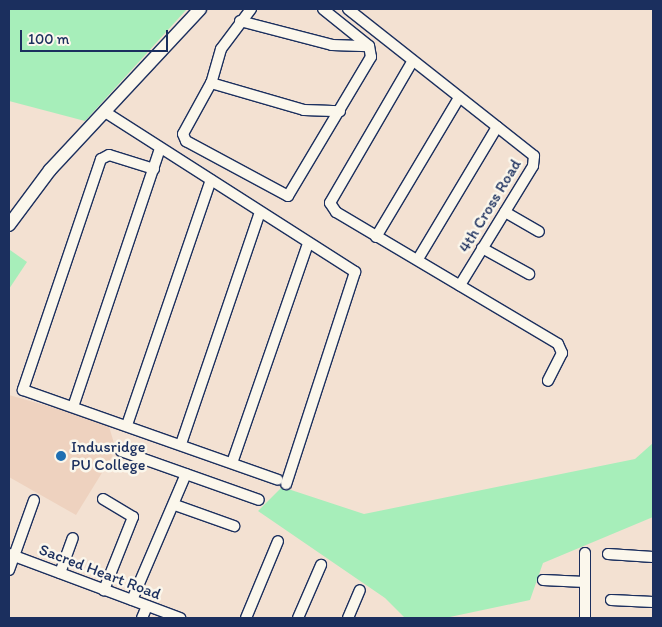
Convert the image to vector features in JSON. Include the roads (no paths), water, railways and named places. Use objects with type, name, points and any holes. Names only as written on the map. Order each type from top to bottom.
[{"type":"street","points":[[9,225],[50,170],[200,9]]},
{"type":"street","points":[[251,9],[221,49],[211,83],[183,128],[186,141],[281,195],[293,192],[371,57],[369,46],[323,9]]},
{"type":"street","points":[[348,9],[497,128],[418,259]]},
{"type":"street","points":[[240,22],[332,46],[369,46]]},
{"type":"street","points":[[412,62],[330,203],[336,212],[376,237],[418,259],[561,346],[548,381]]},
{"type":"street","points":[[211,83],[304,110],[340,111]]},
{"type":"street","points":[[376,237],[459,98]]},
{"type":"street","points":[[104,112],[353,270],[355,278],[282,482],[181,444],[26,392],[22,387],[103,156],[154,169]]},
{"type":"street","name":"4th Cross Road","points":[[460,285],[533,166],[534,156],[497,128]]},
{"type":"street","points":[[73,407],[160,148]]},
{"type":"street","points":[[126,425],[211,180]]},
{"type":"street","points":[[181,444],[260,212]]},
{"type":"street","points":[[505,212],[539,232]]},
{"type":"street","points":[[232,463],[308,243]]},
{"type":"street","points":[[482,248],[529,274]]},
{"type":"street","points":[[121,450],[259,500]]},
{"type":"street","points":[[132,600],[150,551],[175,505],[186,474]]},
{"type":"street","points":[[103,499],[133,517],[104,590]]},
{"type":"street","points":[[9,570],[12,555],[34,500]]},
{"type":"street","points":[[175,505],[234,526]]},
{"type":"street","points":[[60,573],[73,538]]},
{"type":"street","points":[[246,618],[278,541]]},
{"type":"street","points":[[585,552],[585,618]]},
{"type":"street","points":[[608,554],[653,557]]},
{"type":"street","name":"Sacred Heart Road","points":[[12,555],[180,618]]},
{"type":"street","points":[[298,618],[320,565]]},
{"type":"street","points":[[543,580],[585,582]]},
{"type":"street","points":[[348,618],[360,590]]},
{"type":"street","points":[[611,600],[653,602]]},
{"type":"street","points":[[142,618],[147,606]]},
{"type":"place","name":"Indusridge PU College","points":[[61,456]]}]
